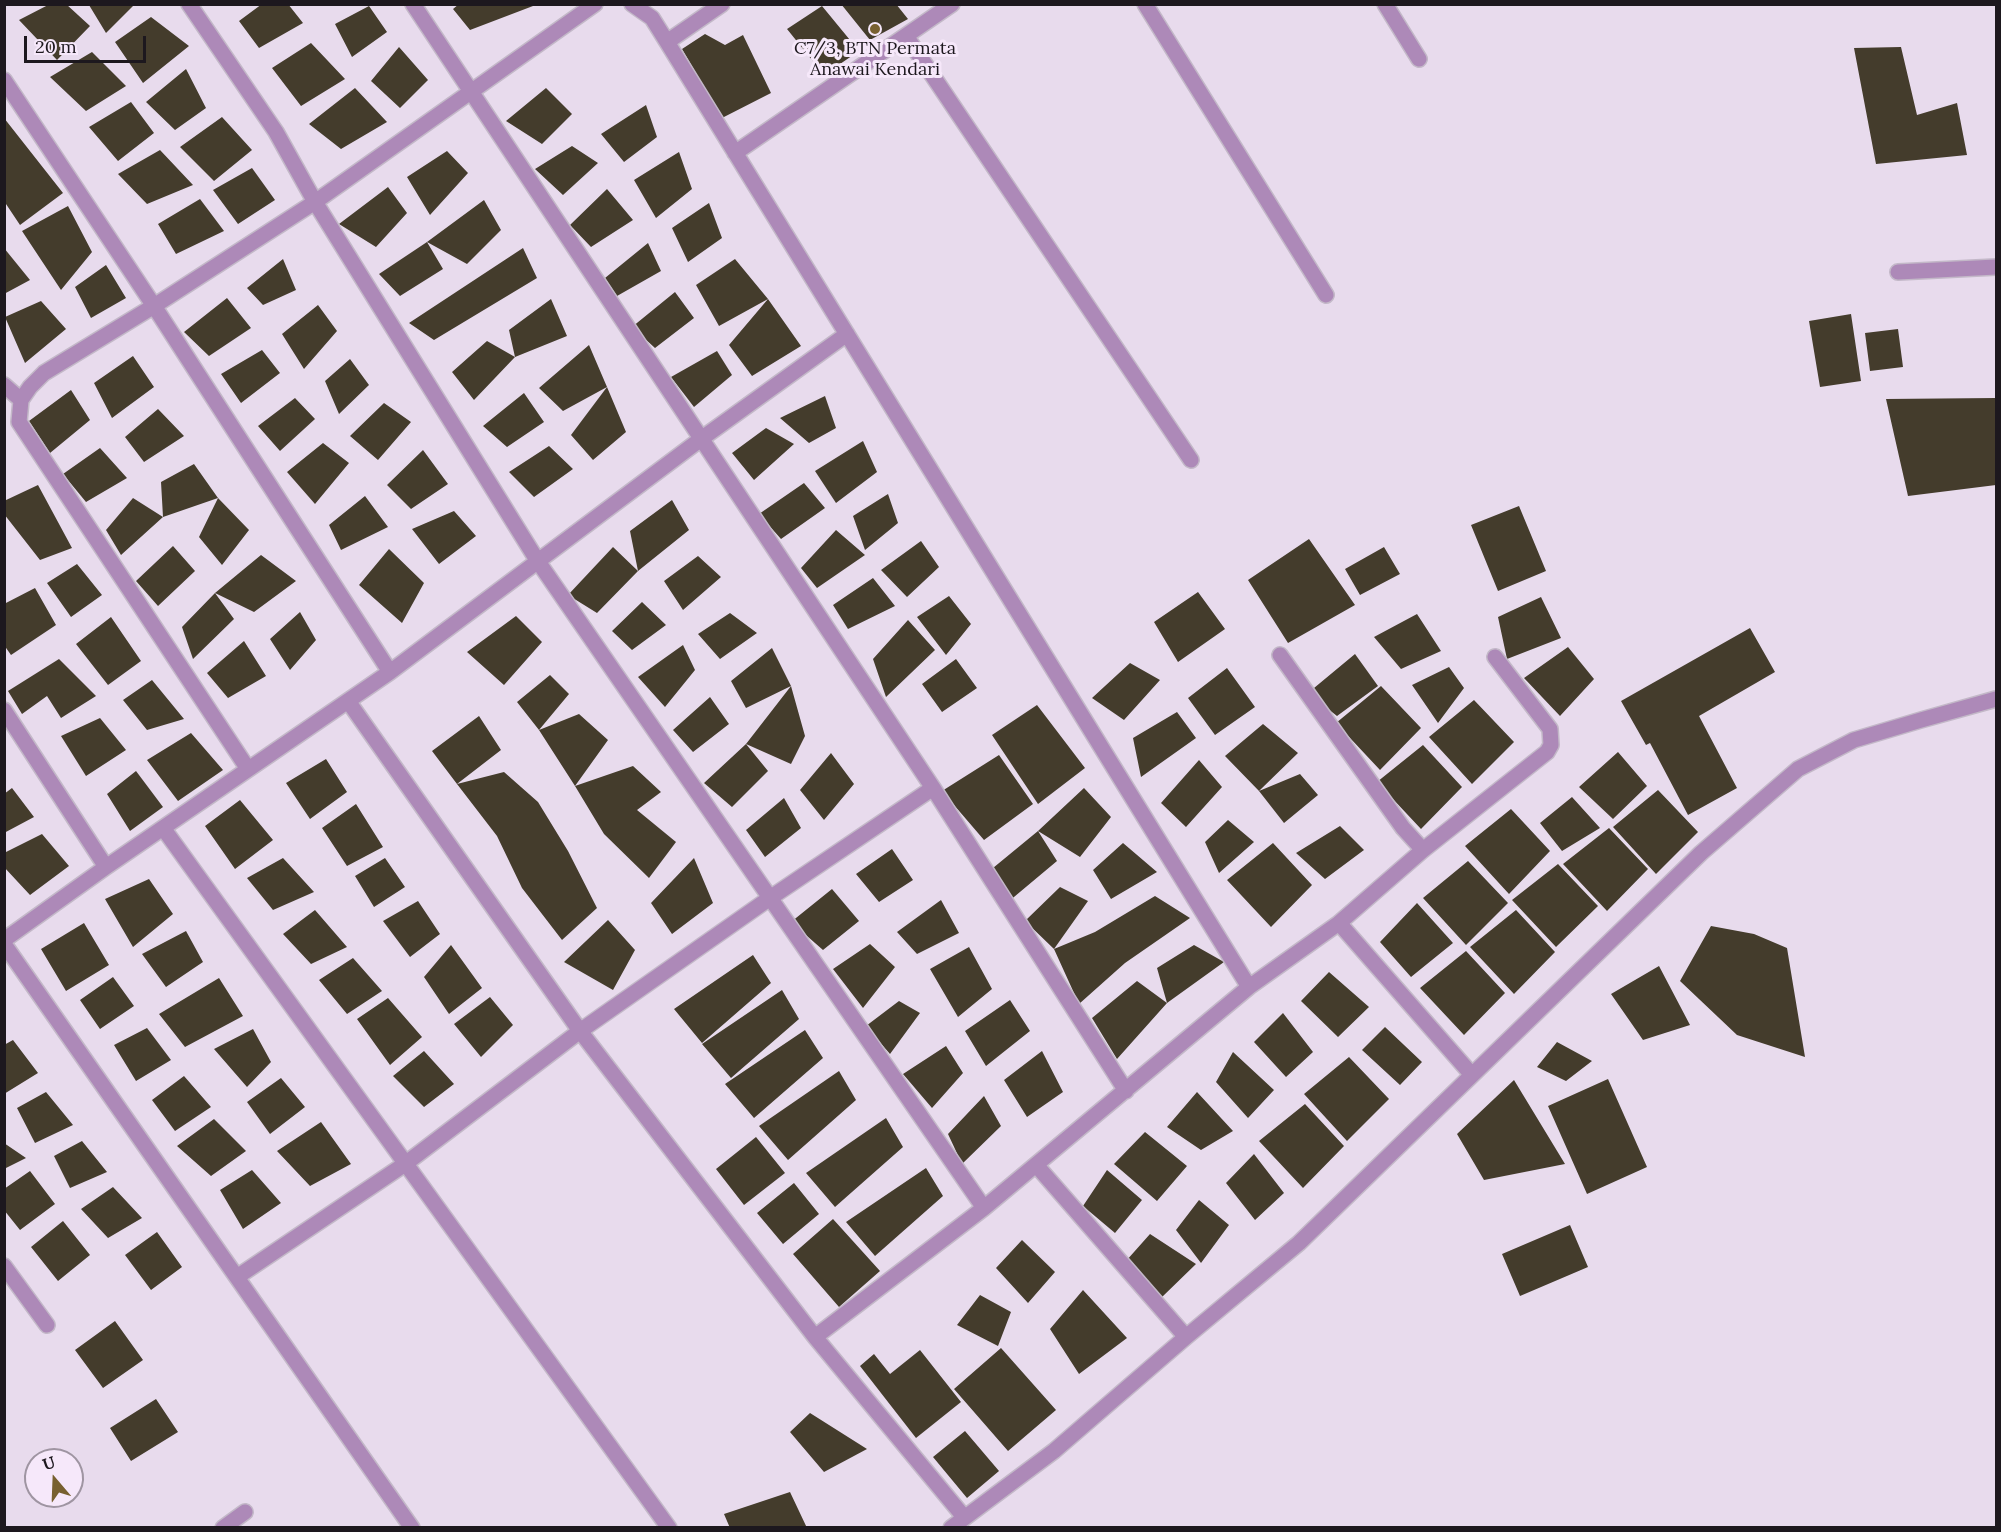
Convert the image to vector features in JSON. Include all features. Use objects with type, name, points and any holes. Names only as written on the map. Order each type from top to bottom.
[{"type":"street","points":[[189,4],[276,132],[315,202],[537,560],[984,1208]]},
{"type":"street","points":[[413,4],[933,788],[1126,1091]]},
{"type":"street","points":[[248,769],[19,422],[21,400],[44,373],[154,306],[315,202],[595,4]]},
{"type":"street","points":[[632,4],[652,18],[1249,987]]},
{"type":"street","points":[[667,42],[722,4]]},
{"type":"street","points":[[735,153],[952,4]]},
{"type":"street","points":[[1146,4],[1326,295]]},
{"type":"street","points":[[1384,4],[1419,59]]},
{"type":"street","points":[[906,36],[1191,460]]},
{"type":"street","points":[[4,80],[154,306],[390,672]]},
{"type":"street","points":[[1898,272],[1996,267]]},
{"type":"street","points":[[412,1527],[4,942],[106,867],[390,672],[537,560],[847,334]]},
{"type":"street","points":[[4,385],[21,400]]},
{"type":"street","points":[[1280,655],[1403,828],[1423,850]]},
{"type":"street","points":[[814,1337],[1037,1166],[1249,987],[1339,923],[1423,850],[1538,761],[1551,746],[1550,729],[1495,657]]},
{"type":"street","points":[[951,1527],[1054,1451],[1299,1243],[1701,853],[1798,769],[1854,740],[1996,699]]},
{"type":"street","points":[[348,700],[580,1031],[814,1337],[964,1517]]},
{"type":"street","points":[[4,710],[106,867]]},
{"type":"street","points":[[237,1277],[405,1164],[580,1031],[770,898],[933,788]]},
{"type":"street","points":[[163,828],[669,1527]]},
{"type":"street","points":[[1339,923],[1472,1075]]},
{"type":"street","points":[[1037,1166],[1186,1337]]},
{"type":"street","points":[[4,1266],[47,1325]]},
{"type":"street","points":[[223,1527],[245,1512]]},
{"type":"building","points":[[50,4],[66,4],[90,26],[57,60],[19,20]]},
{"type":"building","points":[[262,4],[288,4],[303,23],[259,48],[239,21]]},
{"type":"building","points":[[459,4],[531,4],[533,6],[470,30],[453,9]]},
{"type":"building","name":"C7/3, BTN Permata Anawai Kendari","points":[[841,4],[896,4],[908,19],[870,40]]},
{"type":"building","points":[[89,5],[134,5],[106,33]]},
{"type":"building","points":[[369,6],[387,32],[352,57],[335,24]]},
{"type":"building","points":[[822,6],[859,51],[824,75],[787,29]]},
{"type":"building","points":[[151,17],[189,46],[143,83],[115,42]]},
{"type":"building","points":[[705,34],[725,45],[743,35],[771,93],[722,118],[682,49]]},
{"type":"building","points":[[311,43],[345,79],[301,106],[272,68]]},
{"type":"building","points":[[399,47],[428,80],[400,108],[371,81]]},
{"type":"building","points":[[1901,47],[1917,115],[1957,103],[1967,155],[1876,164],[1854,48]]},
{"type":"building","points":[[92,52],[126,86],[86,111],[50,77]]},
{"type":"building","points":[[186,69],[206,108],[175,130],[146,102]]},
{"type":"building","points":[[355,88],[387,122],[341,149],[309,124]]},
{"type":"building","points":[[546,88],[572,114],[542,144],[506,121]]},
{"type":"building","points":[[131,102],[154,133],[118,161],[89,127]]},
{"type":"building","points":[[646,105],[657,137],[624,162],[601,134]]},
{"type":"building","points":[[222,117],[252,150],[214,181],[180,147]]},
{"type":"building","points":[[4,118],[63,193],[20,225],[4,201]]},
{"type":"building","points":[[572,146],[598,163],[563,195],[535,169]]},
{"type":"building","points":[[160,150],[193,185],[147,204],[118,174]]},
{"type":"building","points":[[447,151],[468,173],[430,215],[407,177]]},
{"type":"building","points":[[679,152],[692,189],[656,218],[634,180]]},
{"type":"building","points":[[252,168],[275,200],[238,224],[213,190]]},
{"type":"building","points":[[388,187],[407,213],[376,247],[339,224]]},
{"type":"building","points":[[607,189],[633,220],[591,247],[570,225]]},
{"type":"building","points":[[200,199],[224,231],[176,254],[158,224]]},
{"type":"building","points":[[484,200],[501,230],[467,264],[427,242]]},
{"type":"building","points":[[709,203],[722,238],[688,262],[672,228]]},
{"type":"building","points":[[68,206],[92,252],[61,290],[22,231]]},
{"type":"building","points":[[427,242],[443,269],[400,296],[379,274]]},
{"type":"building","points":[[648,243],[661,271],[617,296],[605,278]]},
{"type":"building","points":[[4,248],[30,280],[4,294]]},
{"type":"building","points":[[523,248],[537,278],[434,340],[409,323]]},
{"type":"building","points":[[283,259],[296,290],[263,305],[247,288]]},
{"type":"building","points":[[735,259],[768,299],[719,326],[696,285]]},
{"type":"building","points":[[106,265],[126,298],[91,318],[75,287]]},
{"type":"building","points":[[675,292],[694,318],[655,348],[632,327]]},
{"type":"building","points":[[227,298],[251,328],[209,356],[184,332]]},
{"type":"building","points":[[551,299],[567,336],[515,357],[509,330]]},
{"type":"building","points":[[768,299],[801,346],[752,376],[729,345]]},
{"type":"building","points":[[41,301],[66,329],[25,363],[5,317]]},
{"type":"building","points":[[318,305],[337,331],[304,369],[282,334]]},
{"type":"building","points":[[1851,314],[1861,381],[1820,387],[1809,321]]},
{"type":"building","points":[[1898,329],[1903,367],[1870,371],[1865,333]]},
{"type":"building","points":[[487,341],[515,357],[474,400],[452,372]]},
{"type":"building","points":[[589,345],[607,387],[563,411],[539,388]]},
{"type":"building","points":[[262,350],[280,373],[241,403],[221,374]]},
{"type":"building","points":[[717,351],[732,375],[694,407],[671,377]]},
{"type":"building","points":[[133,356],[154,387],[112,418],[94,383]]},
{"type":"building","points":[[350,359],[369,385],[339,414],[325,381]]},
{"type":"building","points":[[607,387],[626,432],[593,460],[571,435]]},
{"type":"building","points":[[71,390],[90,420],[50,453],[29,421]]},
{"type":"building","points":[[524,393],[544,422],[507,447],[483,426]]},
{"type":"building","points":[[825,396],[836,428],[809,443],[780,418]]},
{"type":"building","points":[[295,398],[315,419],[280,451],[258,426]]},
{"type":"building","points":[[1996,398],[1996,485],[1908,496],[1886,399]]},
{"type":"building","points":[[384,403],[411,422],[378,460],[350,436]]},
{"type":"building","points":[[158,409],[184,436],[144,462],[125,437]]},
{"type":"building","points":[[766,428],[794,444],[754,480],[732,453]]},
{"type":"building","points":[[863,441],[877,472],[836,503],[815,471]]},
{"type":"building","points":[[323,443],[349,463],[315,504],[287,472]]},
{"type":"building","points":[[549,446],[573,469],[534,497],[509,472]]},
{"type":"building","points":[[100,448],[127,478],[86,502],[63,474]]},
{"type":"building","points":[[423,450],[448,484],[411,509],[387,485]]},
{"type":"building","points":[[194,464],[218,498],[163,517],[161,482]]},
{"type":"building","points":[[804,483],[825,508],[781,539],[759,514]]},
{"type":"building","points":[[38,485],[72,548],[40,560],[4,514],[4,501]]},
{"type":"building","points":[[888,494],[898,523],[865,550],[853,516]]},
{"type":"building","points":[[365,496],[388,527],[341,550],[329,525]]},
{"type":"building","points":[[133,498],[163,517],[121,555],[106,530]]},
{"type":"building","points":[[218,498],[249,530],[222,565],[199,537]]},
{"type":"building","points":[[672,500],[689,530],[638,571],[630,531]]},
{"type":"building","points":[[1519,506],[1546,571],[1498,591],[1471,525]]},
{"type":"building","points":[[454,511],[476,536],[439,564],[412,529]]},
{"type":"building","points":[[836,530],[865,555],[817,588],[801,568]]},
{"type":"building","points":[[1309,539],[1355,605],[1288,643],[1248,580]]},
{"type":"building","points":[[921,541],[939,567],[907,597],[881,570]]},
{"type":"building","points":[[173,546],[195,571],[158,606],[136,581]]},
{"type":"building","points":[[613,547],[638,571],[597,613],[568,595]]},
{"type":"building","points":[[1384,547],[1400,574],[1360,595],[1345,569]]},
{"type":"building","points":[[389,549],[424,583],[402,623],[359,585]]},
{"type":"building","points":[[261,555],[296,581],[254,612],[215,593]]},
{"type":"building","points":[[698,556],[721,577],[683,610],[664,581]]},
{"type":"building","points":[[77,564],[102,595],[71,617],[47,583]]},
{"type":"building","points":[[873,578],[895,606],[848,629],[833,605]]},
{"type":"building","points":[[35,588],[56,625],[11,655],[4,645],[4,604]]},
{"type":"building","points":[[1198,592],[1225,629],[1178,662],[1154,622]]},
{"type":"building","points":[[215,593],[234,619],[193,659],[182,627]]},
{"type":"building","points":[[949,596],[971,624],[946,655],[917,617]]},
{"type":"building","points":[[1541,597],[1561,638],[1507,659],[1498,617]]},
{"type":"building","points":[[642,602],[666,625],[632,650],[612,631]]},
{"type":"building","points":[[300,612],[316,640],[290,670],[270,639]]},
{"type":"building","points":[[730,613],[757,633],[720,659],[698,634]]},
{"type":"building","points":[[1417,614],[1441,651],[1401,669],[1374,637]]},
{"type":"building","points":[[516,616],[542,642],[504,685],[467,652]]},
{"type":"building","points":[[111,617],[141,661],[108,685],[76,644]]},
{"type":"building","points":[[908,620],[935,650],[886,697],[873,659]]},
{"type":"building","points":[[1750,628],[1775,672],[1699,716],[1737,788],[1688,815],[1650,743],[1646,745],[1621,701]]},
{"type":"building","points":[[244,641],[266,676],[228,698],[207,673]]},
{"type":"building","points":[[683,645],[695,670],[665,707],[638,677]]},
{"type":"building","points":[[1568,647],[1594,679],[1560,716],[1524,678]]},
{"type":"building","points":[[772,648],[791,686],[746,708],[731,681]]},
{"type":"building","points":[[1355,654],[1378,686],[1337,716],[1308,693]]},
{"type":"building","points":[[59,659],[96,696],[61,718],[47,696],[22,714],[8,691]]},
{"type":"building","points":[[956,659],[977,688],[942,712],[922,684]]},
{"type":"building","points":[[1130,663],[1160,680],[1124,720],[1092,698]]},
{"type":"building","points":[[1449,667],[1464,688],[1438,723],[1412,685]]},
{"type":"building","points":[[1227,668],[1255,707],[1215,735],[1188,698]]},
{"type":"building","points":[[550,675],[569,694],[539,730],[517,702]]},
{"type":"building","points":[[152,680],[184,719],[147,730],[123,700]]},
{"type":"building","points":[[791,686],[805,736],[791,764],[746,744]]},
{"type":"building","points":[[1381,686],[1421,728],[1380,770],[1336,723]]},
{"type":"building","points":[[710,697],[729,724],[693,752],[673,730]]},
{"type":"building","points":[[1474,700],[1514,742],[1472,784],[1429,737]]},
{"type":"building","points":[[1037,705],[1085,768],[1038,804],[992,735]]},
{"type":"building","points":[[1177,712],[1196,738],[1141,777],[1133,738]]},
{"type":"building","points":[[579,714],[608,740],[575,786],[539,730]]},
{"type":"building","points":[[479,716],[501,750],[457,784],[432,751]]},
{"type":"building","points":[[100,718],[126,750],[86,776],[61,736]]},
{"type":"building","points":[[1263,724],[1298,753],[1259,791],[1225,756]]},
{"type":"building","points":[[191,733],[223,770],[178,801],[147,760]]},
{"type":"building","points":[[746,744],[768,771],[732,807],[704,783]]},
{"type":"building","points":[[1423,745],[1462,787],[1421,829],[1377,782]]},
{"type":"building","points":[[1618,752],[1647,786],[1613,819],[1579,787]]},
{"type":"building","points":[[831,753],[854,784],[824,820],[800,790]]},
{"type":"building","points":[[999,755],[1033,804],[984,840],[942,791]]},
{"type":"building","points":[[326,759],[347,792],[310,819],[286,783]]},
{"type":"building","points":[[1199,760],[1222,787],[1186,827],[1161,803]]},
{"type":"building","points":[[633,766],[661,792],[637,810],[676,842],[649,878],[604,834],[575,786]]},
{"type":"building","points":[[136,771],[163,807],[130,831],[107,794]]},
{"type":"building","points":[[504,772],[538,802],[568,851],[597,908],[562,940],[522,888],[497,836],[457,784]]},
{"type":"building","points":[[1300,774],[1318,795],[1284,823],[1259,791]]},
{"type":"building","points":[[12,788],[34,817],[4,833],[4,794]]},
{"type":"building","points":[[1084,788],[1111,817],[1080,857],[1038,831]]},
{"type":"building","points":[[1658,790],[1698,832],[1656,874],[1613,827]]},
{"type":"building","points":[[1572,797],[1600,828],[1562,851],[1540,823]]},
{"type":"building","points":[[784,798],[801,828],[765,857],[746,830]]},
{"type":"building","points":[[240,800],[273,840],[235,869],[205,826]]},
{"type":"building","points":[[356,804],[383,847],[347,866],[322,828]]},
{"type":"building","points":[[1511,809],[1550,851],[1509,894],[1465,846]]},
{"type":"building","points":[[1228,820],[1254,842],[1219,873],[1205,842]]},
{"type":"building","points":[[1340,826],[1364,850],[1325,879],[1296,853]]},
{"type":"building","points":[[1609,828],[1648,869],[1607,911],[1563,864]]},
{"type":"building","points":[[1038,831],[1057,861],[1008,902],[993,868]]},
{"type":"building","points":[[42,834],[69,866],[30,895],[4,867],[4,853]]},
{"type":"building","points":[[1123,843],[1157,872],[1111,899],[1093,870]]},
{"type":"building","points":[[1273,843],[1312,885],[1271,927],[1227,880]]},
{"type":"building","points":[[892,849],[913,880],[879,902],[856,874]]},
{"type":"building","points":[[283,858],[314,892],[273,910],[247,878]]},
{"type":"building","points":[[385,858],[405,887],[374,907],[355,876]]},
{"type":"building","points":[[694,858],[713,903],[672,934],[651,903]]},
{"type":"building","points":[[1468,861],[1508,903],[1466,945],[1423,898]]},
{"type":"building","points":[[1558,864],[1598,906],[1556,947],[1512,900]]},
{"type":"building","points":[[149,879],[173,914],[133,947],[105,899]]},
{"type":"building","points":[[1060,887],[1088,901],[1054,949],[1025,921]]},
{"type":"building","points":[[832,889],[859,921],[823,950],[791,922]]},
{"type":"building","points":[[1155,896],[1190,918],[1125,963],[1079,1004],[1054,949],[1095,932]]},
{"type":"building","points":[[941,900],[959,933],[917,954],[897,932]]},
{"type":"building","points":[[418,901],[440,934],[410,957],[383,921]]},
{"type":"building","points":[[1417,903],[1453,943],[1411,977],[1380,942]]},
{"type":"building","points":[[315,910],[347,947],[311,964],[283,934]]},
{"type":"building","points":[[1516,910],[1555,952],[1514,994],[1470,947]]},
{"type":"building","points":[[608,920],[635,950],[613,990],[564,962]]},
{"type":"building","points":[[84,923],[109,965],[66,991],[41,949]]},
{"type":"building","points":[[1711,926],[1754,934],[1787,948],[1805,1057],[1737,1035],[1680,981]]},
{"type":"building","points":[[186,931],[203,962],[166,987],[142,954]]},
{"type":"building","points":[[870,944],[895,967],[863,1008],[833,969]]},
{"type":"building","points":[[451,945],[482,988],[449,1014],[424,977]]},
{"type":"building","points":[[1194,945],[1224,962],[1167,1003],[1157,968]]},
{"type":"building","points":[[969,947],[992,989],[958,1017],[930,969]]},
{"type":"building","points":[[1466,951],[1505,993],[1464,1035],[1420,988]]},
{"type":"building","points":[[753,955],[771,983],[702,1043],[674,1009]]},
{"type":"building","points":[[353,958],[382,991],[347,1014],[319,980]]},
{"type":"building","points":[[1659,966],[1690,1025],[1643,1040],[1611,994]]},
{"type":"building","points":[[1329,972],[1369,1007],[1338,1037],[1301,1001]]},
{"type":"building","points":[[113,977],[134,1006],[100,1029],[80,1000]]},
{"type":"building","points":[[219,978],[243,1016],[185,1047],[159,1014]]},
{"type":"building","points":[[1137,981],[1167,1003],[1117,1059],[1092,1018]]},
{"type":"building","points":[[782,990],[799,1019],[731,1078],[702,1044]]},
{"type":"building","points":[[490,997],[513,1025],[481,1057],[454,1024]]},
{"type":"building","points":[[388,998],[422,1037],[390,1065],[357,1019]]},
{"type":"building","points":[[1010,1000],[1030,1031],[986,1066],[965,1031]]},
{"type":"building","points":[[899,1001],[920,1013],[890,1054],[866,1026]]},
{"type":"building","points":[[1283,1013],[1313,1052],[1286,1077],[1254,1042]]},
{"type":"building","points":[[1385,1027],[1422,1062],[1400,1085],[1362,1050]]},
{"type":"building","points":[[147,1028],[171,1060],[136,1081],[114,1045]]},
{"type":"building","points":[[253,1029],[271,1062],[247,1087],[214,1049]]},
{"type":"building","points":[[805,1030],[823,1058],[754,1118],[725,1084]]},
{"type":"building","points":[[13,1040],[38,1073],[4,1094],[4,1045]]},
{"type":"building","points":[[1557,1042],[1592,1061],[1566,1081],[1537,1067]]},
{"type":"building","points":[[946,1046],[963,1073],[932,1108],[903,1074]]},
{"type":"building","points":[[424,1051],[454,1084],[424,1107],[393,1076]]},
{"type":"building","points":[[1042,1051],[1063,1092],[1027,1117],[1004,1080]]},
{"type":"building","points":[[1233,1052],[1274,1090],[1248,1118],[1216,1082]]},
{"type":"building","points":[[1349,1057],[1389,1099],[1347,1141],[1304,1094]]},
{"type":"building","points":[[839,1071],[856,1100],[788,1160],[759,1126]]},
{"type":"building","points":[[184,1076],[211,1107],[175,1131],[152,1100]]},
{"type":"building","points":[[281,1078],[305,1107],[270,1134],[247,1102]]},
{"type":"building","points":[[1608,1079],[1647,1167],[1587,1194],[1548,1106]]},
{"type":"building","points":[[1514,1080],[1565,1164],[1484,1180],[1457,1134]]},
{"type":"building","points":[[46,1092],[73,1125],[35,1143],[17,1108]]},
{"type":"building","points":[[1197,1092],[1233,1131],[1201,1150],[1167,1127]]},
{"type":"building","points":[[984,1096],[1001,1126],[962,1164],[948,1134]]},
{"type":"building","points":[[1305,1104],[1344,1146],[1303,1188],[1259,1141]]},
{"type":"building","points":[[886,1118],[903,1147],[835,1207],[806,1173]]},
{"type":"building","points":[[214,1119],[246,1151],[211,1176],[177,1146]]},
{"type":"building","points":[[321,1122],[351,1164],[310,1186],[277,1151]]},
{"type":"building","points":[[1145,1132],[1187,1166],[1157,1201],[1114,1164]]},
{"type":"building","points":[[756,1137],[785,1173],[744,1205],[716,1169]]},
{"type":"building","points":[[82,1141],[107,1172],[70,1188],[54,1156]]},
{"type":"building","points":[[4,1143],[26,1158],[4,1169]]},
{"type":"building","points":[[1254,1154],[1284,1193],[1255,1220],[1226,1183]]},
{"type":"building","points":[[926,1168],[943,1196],[875,1256],[846,1222]]},
{"type":"building","points":[[252,1170],[281,1203],[243,1229],[220,1190]]},
{"type":"building","points":[[1107,1170],[1142,1200],[1115,1233],[1083,1206]]},
{"type":"building","points":[[30,1171],[55,1204],[20,1230],[4,1210],[4,1189]]},
{"type":"building","points":[[794,1183],[819,1214],[783,1244],[757,1213]]},
{"type":"building","points":[[113,1187],[142,1218],[108,1238],[81,1209]]},
{"type":"building","points":[[1199,1200],[1229,1225],[1201,1263],[1176,1230]]},
{"type":"building","points":[[833,1219],[880,1271],[839,1307],[793,1254]]},
{"type":"building","points":[[63,1221],[90,1255],[58,1281],[31,1247]]},
{"type":"building","points":[[1570,1225],[1588,1267],[1520,1296],[1502,1254]]},
{"type":"building","points":[[157,1232],[182,1267],[151,1290],[125,1255]]},
{"type":"building","points":[[1150,1234],[1196,1264],[1161,1298],[1126,1261]]},
{"type":"building","points":[[1022,1240],[1055,1272],[1028,1303],[996,1268]]},
{"type":"building","points":[[1083,1290],[1127,1338],[1079,1374],[1050,1329]]},
{"type":"building","points":[[980,1295],[1011,1312],[998,1346],[957,1325]]},
{"type":"building","points":[[115,1321],[143,1360],[103,1388],[75,1350]]},
{"type":"building","points":[[1001,1348],[1056,1410],[1008,1451],[954,1389]]},
{"type":"building","points":[[920,1350],[961,1402],[916,1438],[860,1366],[874,1354],[890,1374]]},
{"type":"building","points":[[156,1399],[178,1432],[131,1461],[110,1428]]},
{"type":"building","points":[[810,1413],[867,1449],[824,1472],[790,1432]]},
{"type":"building","points":[[965,1431],[999,1471],[967,1498],[933,1457]]},
{"type":"building","points":[[790,1492],[807,1528],[730,1528],[724,1514]]},
{"type":"place","name":"C7/3, BTN Permata Anawai Kendari","points":[[875,29]]}]
